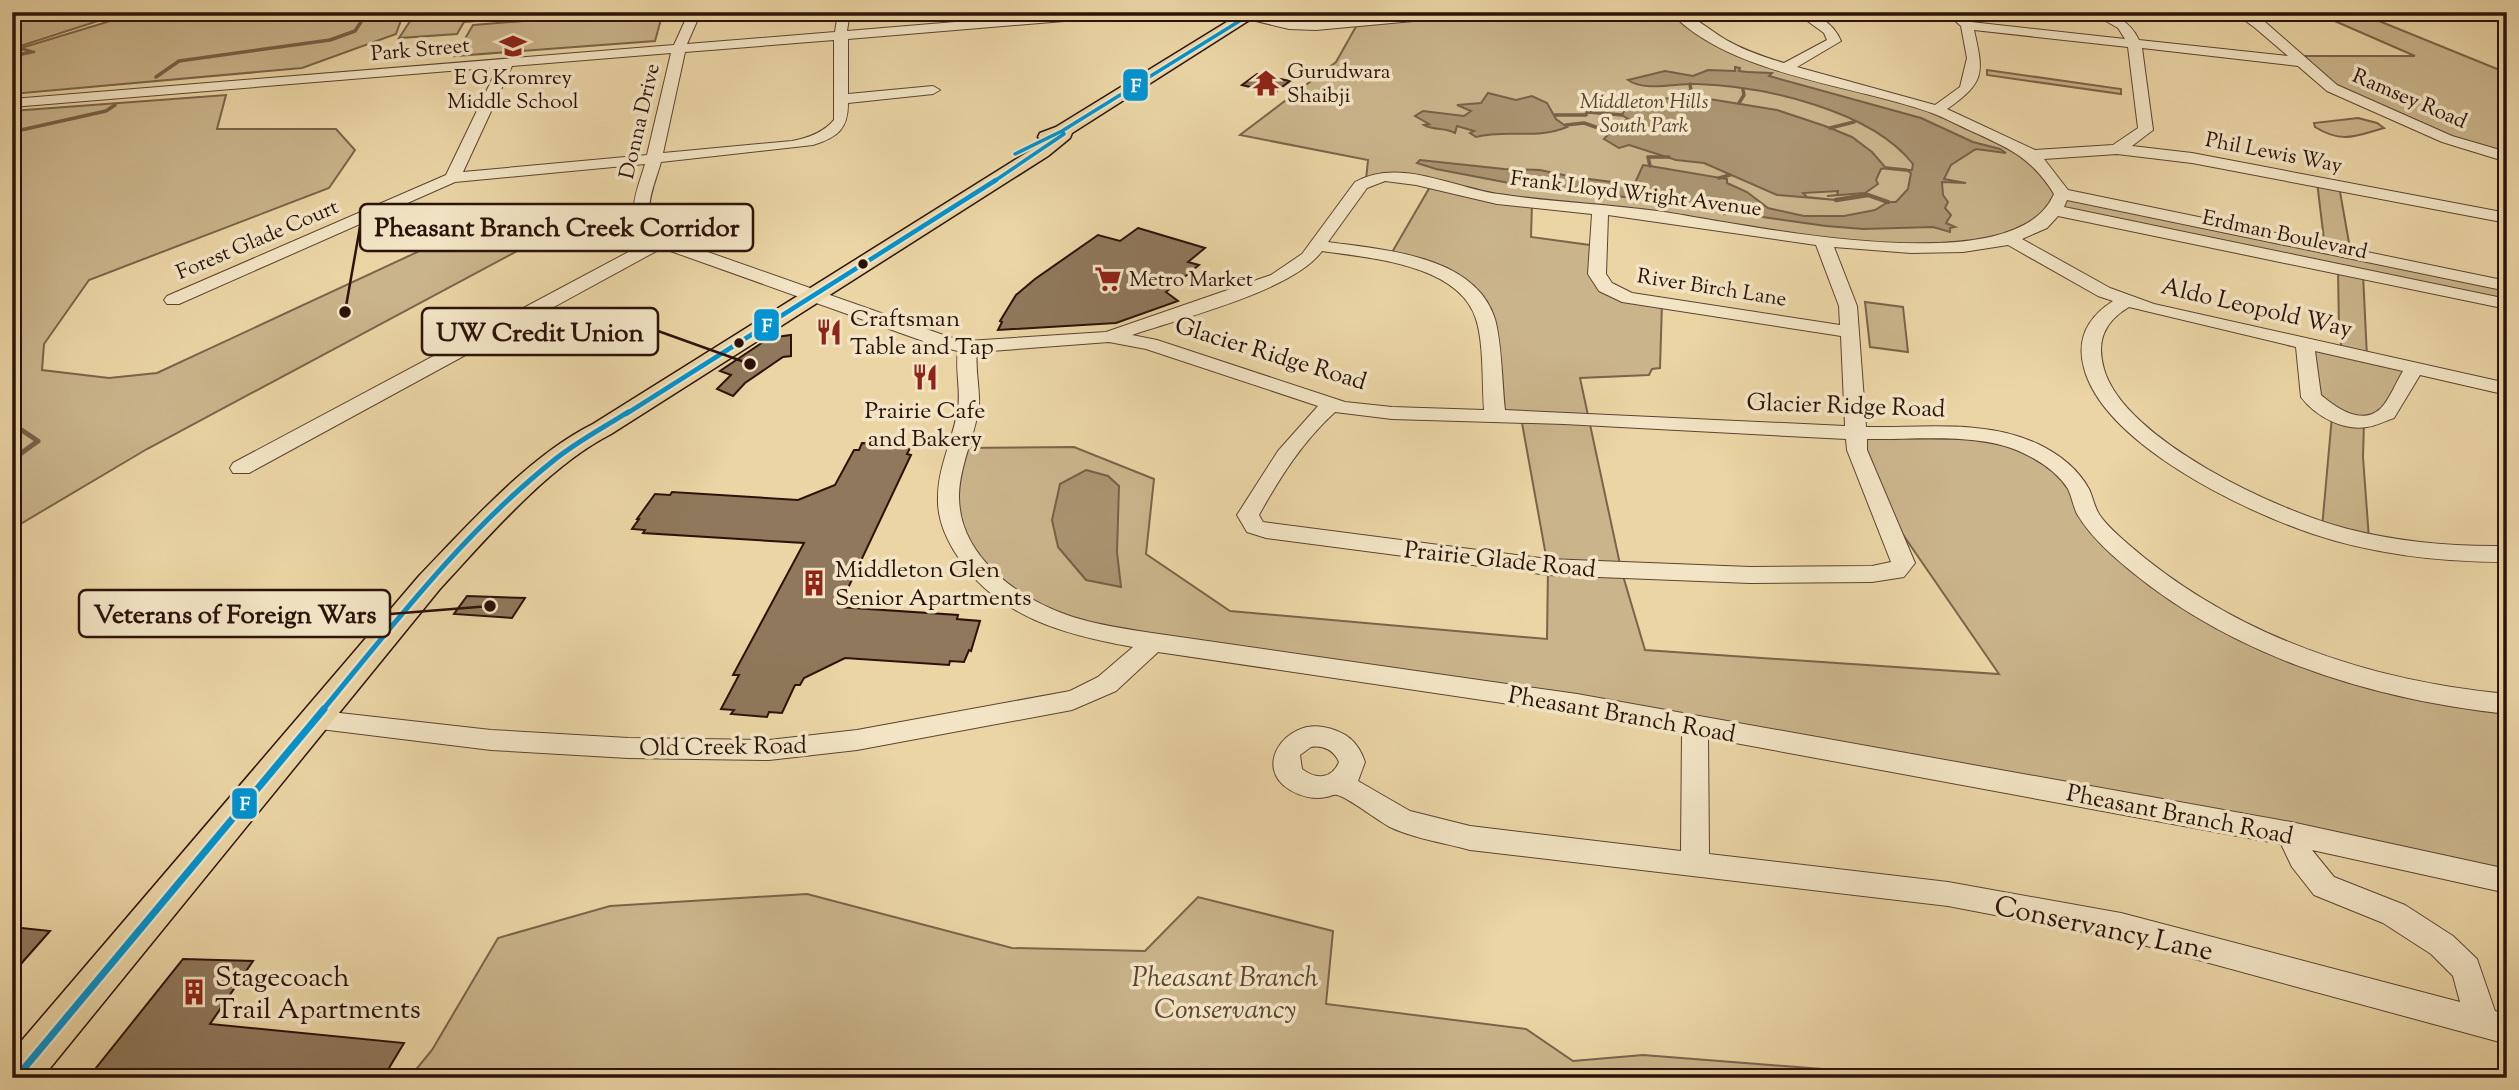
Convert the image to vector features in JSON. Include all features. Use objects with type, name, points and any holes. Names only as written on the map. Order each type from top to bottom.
[{"type":"main road","points":[[16,1078],[313,720],[450,560],[513,497],[578,441],[602,429],[803,293],[1041,152],[1063,134],[1062,131],[1250,14]]},
{"type":"street","name":"Donna Drive","points":[[662,242],[648,230],[641,218],[680,49],[695,12]]},
{"type":"street","points":[[844,12],[841,36],[841,99],[933,90]]},
{"type":"street","name":"Park Street","points":[[12,103],[841,36],[993,18],[1124,12]]},
{"type":"street","points":[[1225,12],[1250,14],[1289,24],[1316,26],[1467,12]]},
{"type":"street","points":[[1676,12],[1720,42],[1751,58],[1937,110],[1971,124],[2032,155],[2052,178],[2058,202]]},
{"type":"street","points":[[1787,67],[1834,41],[1830,31],[1801,12]]},
{"type":"street","points":[[1951,12],[1967,25],[2302,62]]},
{"type":"street","points":[[2096,12],[2119,23],[2129,32],[2146,130],[2157,141],[2192,158]]},
{"type":"street","name":"Ramsey Road","points":[[2244,13],[2332,88],[2447,139],[2507,157]]},
{"type":"street","points":[[1937,110],[1966,89],[1972,74],[1974,58],[1967,25]]},
{"type":"street","points":[[453,178],[508,63]]},
{"type":"street","name":"Forest Glade Court","points":[[173,300],[453,178],[805,142],[830,132],[839,124],[841,99]]},
{"type":"street","points":[[2117,149],[2146,130]]},
{"type":"street","name":"Phil Lewis Way","points":[[2032,155],[2117,149],[2192,158],[2507,218]]},
{"type":"street","name":"Frank Lloyd Wright Avenue","points":[[803,293],[944,342],[968,347],[1108,337],[1277,279],[1308,258],[1361,184],[1366,180],[1384,176],[1403,177],[1475,195],[1658,216],[1823,242],[1922,247],[2010,239],[2043,223],[2058,202]]},
{"type":"street","name":"Erdman Boulevard","points":[[2058,202],[2507,286]]},
{"type":"street","name":"Erdman Boulevard","points":[[2058,202],[2507,304]]},
{"type":"street","name":"River Birch Lane","points":[[1600,210],[1597,274],[1605,287],[1628,298],[1850,332]]},
{"type":"street","name":"Aldo Leopold Way","points":[[2010,239],[2104,292],[2127,301],[2507,389]]},
{"type":"street","points":[[241,468],[471,342],[662,242],[803,293]]},
{"type":"street","points":[[1823,242],[1848,306],[1857,433]]},
{"type":"street","points":[[1317,245],[1428,267],[1461,283],[1477,298],[1484,308],[1486,321],[1495,416]]},
{"type":"street","points":[[2127,301],[2103,317],[2090,338],[2090,368],[2105,396],[2145,439],[2215,482],[2322,528],[2426,550],[2480,555],[2507,554]]},
{"type":"street","name":"Glacier Ridge Road","points":[[1108,337],[1150,344],[1332,404],[1392,413],[1857,433],[1993,435],[2018,441],[2048,457],[2078,487],[2087,513],[2119,549],[2190,601],[2262,640],[2323,665],[2407,692],[2507,704]]},
{"type":"street","points":[[2305,343],[2311,397],[2332,415],[2364,422],[2387,414],[2415,368]]},
{"type":"street","name":"Pheasant Branch Road","points":[[968,347],[964,363],[970,396],[951,477],[948,508],[954,534],[969,559],[1017,600],[1052,619],[1088,630],[1152,642],[1577,704],[2291,834],[2507,881]]},
{"type":"street","name":"Prairie Glade Road","points":[[1332,404],[1284,455],[1264,486],[1248,515],[1255,527],[1279,533],[1548,567],[1750,575],[1872,574],[1896,571],[1903,563],[1857,450],[1857,433]]},
{"type":"street","name":"Old Creek Road","points":[[313,720],[491,740],[628,748],[769,750],[858,740],[1072,700],[1096,692],[1122,675],[1152,642]]},
{"type":"street","points":[[1695,726],[1695,863]]},
{"type":"street","name":"Conservancy Lane","points":[[1339,783],[1402,820],[1470,838],[1948,894],[2121,926],[2320,977],[2495,1026]]},
{"type":"street","points":[[2291,834],[2302,859],[2324,886],[2394,914],[2442,945],[2466,969],[2495,1026]]},
{"type":"green space","points":[[12,12],[126,12],[17,47],[29,52],[12,55]]},
{"type":"green space","points":[[140,12],[404,12],[396,34],[302,68],[12,94],[12,57],[35,52],[21,48]]},
{"type":"green space","points":[[416,12],[492,12],[488,20],[464,22],[457,34],[399,38]]},
{"type":"green space","points":[[663,12],[655,41],[455,56],[473,25]]},
{"type":"green space","name":"Middleton Hills South Park","points":[[1467,12],[1676,12],[1720,42],[1751,58],[1937,110],[2009,142],[2063,194],[2325,248],[2317,182],[2339,186],[2351,254],[2507,286],[2507,304],[2363,274],[2367,357],[2415,368],[2387,414],[2364,422],[2363,457],[2369,539],[2322,528],[2332,416],[2311,397],[2305,343],[2342,351],[2338,269],[2055,210],[1986,243],[1870,246],[1532,203],[1531,237],[1597,246],[1605,287],[1662,303],[1660,368],[1652,369],[1649,375],[1580,378],[1621,569],[1645,650],[1999,674],[1877,497],[1857,433],[1993,435],[2047,457],[2087,513],[2148,573],[2323,665],[2507,704],[2507,881],[1052,619],[969,559],[951,477],[958,448],[1074,447],[1154,479],[1146,554],[1230,611],[1547,639],[1548,567],[1522,423],[1501,406],[1482,296],[1391,254],[1431,185],[1403,177],[1366,180],[1368,160],[1240,135],[1336,62],[1358,23]]},
{"type":"green space","points":[[2314,12],[2357,12],[2507,73],[2507,157],[2360,102],[2296,56],[2415,56]]},
{"type":"green space","points":[[1987,70],[2121,89],[2121,94],[1987,75]]},
{"type":"green space","points":[[226,95],[217,129],[336,129],[355,150],[329,188],[89,280],[44,344],[42,370],[109,378],[157,373],[484,221],[532,214],[547,224],[536,241],[147,449],[12,529],[12,111]]},
{"type":"green space","points":[[2358,118],[2377,123],[2384,128],[2357,136],[2341,137],[2315,127],[2314,123]]},
{"type":"green space","points":[[1865,302],[1903,307],[1908,352],[1870,347]]},
{"type":"green space","name":"Pheasant Branch Conservancy","points":[[807,894],[1012,948],[1145,951],[1198,897],[1333,931],[1326,1004],[1526,1029],[1573,1061],[1643,1055],[1936,1078],[409,1078],[432,1050],[498,938],[610,906]]},
{"type":"shaded area","points":[[1735,67],[1740,68],[1739,71],[1772,73],[1769,76],[1921,118],[1973,142],[2006,153],[1976,149],[1951,165],[1944,179],[1966,183],[1942,182],[1943,195],[1948,202],[1945,208],[1951,215],[1946,223],[1955,227],[1950,228],[1950,232],[1933,227],[1863,229],[1728,212],[1724,214],[1723,210],[1579,191],[1551,191],[1417,163],[1420,160],[1540,170],[1628,184],[1635,183],[1643,165],[1727,179],[1727,183],[1747,192],[1768,208],[1804,216],[1844,216],[1875,210],[1888,202],[1896,202],[1908,189],[1911,173],[1906,170],[1912,170],[1913,164],[1894,145],[1844,115],[1814,104],[1753,90],[1697,84],[1643,86],[1628,80],[1665,71],[1693,76],[1708,70],[1735,71]]},
{"type":"shaded area","points":[[1488,93],[1516,100],[1532,96],[1547,103],[1556,119],[1567,127],[1544,133],[1476,137],[1470,133],[1474,131],[1457,126],[1455,133],[1428,127],[1424,125],[1429,124],[1415,116],[1423,111],[1464,116],[1471,111],[1457,105],[1481,103]]},
{"type":"shaded area","points":[[1697,97],[1777,110],[1825,126],[1852,137],[1872,152],[1886,168],[1881,169],[1876,180],[1878,184],[1865,193],[1827,196],[1837,195],[1838,191],[1803,193],[1807,197],[1836,200],[1777,195],[1704,163],[1676,160],[1629,145],[1619,148],[1604,139],[1610,132],[1628,126],[1621,123],[1628,119],[1622,115],[1627,105],[1645,100],[1657,102],[1658,99]]},
{"type":"shaded area","points":[[1086,470],[1108,476],[1119,486],[1117,552],[1121,587],[1086,580],[1058,547],[1052,520],[1060,484]]},
{"type":"building","name":"Gurudwara Shaibji","points":[[1257,74],[1290,81],[1274,93],[1242,85]]},
{"type":"building","name":"Metro Market","points":[[1138,228],[1205,248],[1188,262],[1199,265],[1166,292],[1178,301],[1116,323],[998,330],[1002,322],[1000,321],[1016,295],[1035,279],[1098,235],[1120,241]]},
{"type":"building","points":[[791,335],[791,356],[783,357],[745,383],[733,396],[717,389],[731,375],[720,371],[769,338]]},
{"type":"building","name":"Middleton Glen Senior Apartments","points":[[862,443],[911,446],[907,454],[911,455],[839,607],[958,615],[957,619],[980,621],[971,651],[969,650],[964,662],[950,661],[949,665],[845,658],[804,678],[800,685],[795,685],[782,713],[769,712],[767,717],[731,714],[734,710],[721,709],[739,675],[733,675],[804,543],[643,533],[645,530],[632,529],[637,519],[655,494],[670,495],[672,492],[798,500],[835,485],[854,450],[859,450]]},
{"type":"building","points":[[467,596],[525,598],[512,618],[454,614]]},
{"type":"building","points":[[12,927],[50,931],[12,974]]},
{"type":"building","name":"Stagecoach Trail Apartments","points":[[183,959],[253,961],[210,1024],[404,1043],[383,1078],[88,1078]]},
{"type":"waterway","points":[[156,77],[179,61],[330,40],[355,31],[361,22],[356,14],[320,15],[308,12]]},
{"type":"waterway","points":[[1690,84],[1692,97]]},
{"type":"waterway","points":[[1739,103],[1744,95],[1743,90]]},
{"type":"waterway","points":[[1555,115],[1586,115],[1592,99],[1627,105]]},
{"type":"waterway","points":[[12,132],[106,111],[115,105]]},
{"type":"waterway","points":[[1588,112],[1622,115]]},
{"type":"waterway","points":[[1830,128],[1854,122]]},
{"type":"waterway","points":[[1566,125],[1584,123],[1610,132]]},
{"type":"waterway","points":[[1650,166],[1648,157],[1669,157]]},
{"type":"waterway","points":[[1886,168],[1906,170]]},
{"type":"waterway","points":[[1719,178],[1730,175]]},
{"type":"waterway","points":[[1836,200],[1868,195],[1888,202]]},
{"type":"waterway","points":[[12,431],[20,429],[38,441],[12,460]]},
{"type":"transit line","name":"F","points":[[1015,154],[1062,131],[1254,12]]},
{"type":"transit line","name":"F","points":[[16,1078],[429,583],[532,478],[578,442],[1041,152],[1064,134],[1062,131]]},
{"type":"place","name":"E G Kromrey Middle School","points":[[513,46]]},
{"type":"place","name":"Gurudwara Shaibji","points":[[1266,83]]},
{"type":"place","name":"Metro Market","points":[[1108,279]]},
{"type":"place","name":"Pheasant Branch Creek Corridor","points":[[345,312]]},
{"type":"place","name":"Craftsman Table and Tap","points":[[829,332]]},
{"type":"place","name":"UW Credit Union","points":[[750,364]]},
{"type":"place","name":"Prairie Cafe and Bakery","points":[[925,377]]},
{"type":"place","name":"Middleton Glen Senior Apartments","points":[[814,583]]},
{"type":"place","name":"Veterans of Foreign Wars","points":[[490,606]]},
{"type":"place","name":"Stagecoach Trail Apartments","points":[[194,992]]}]
